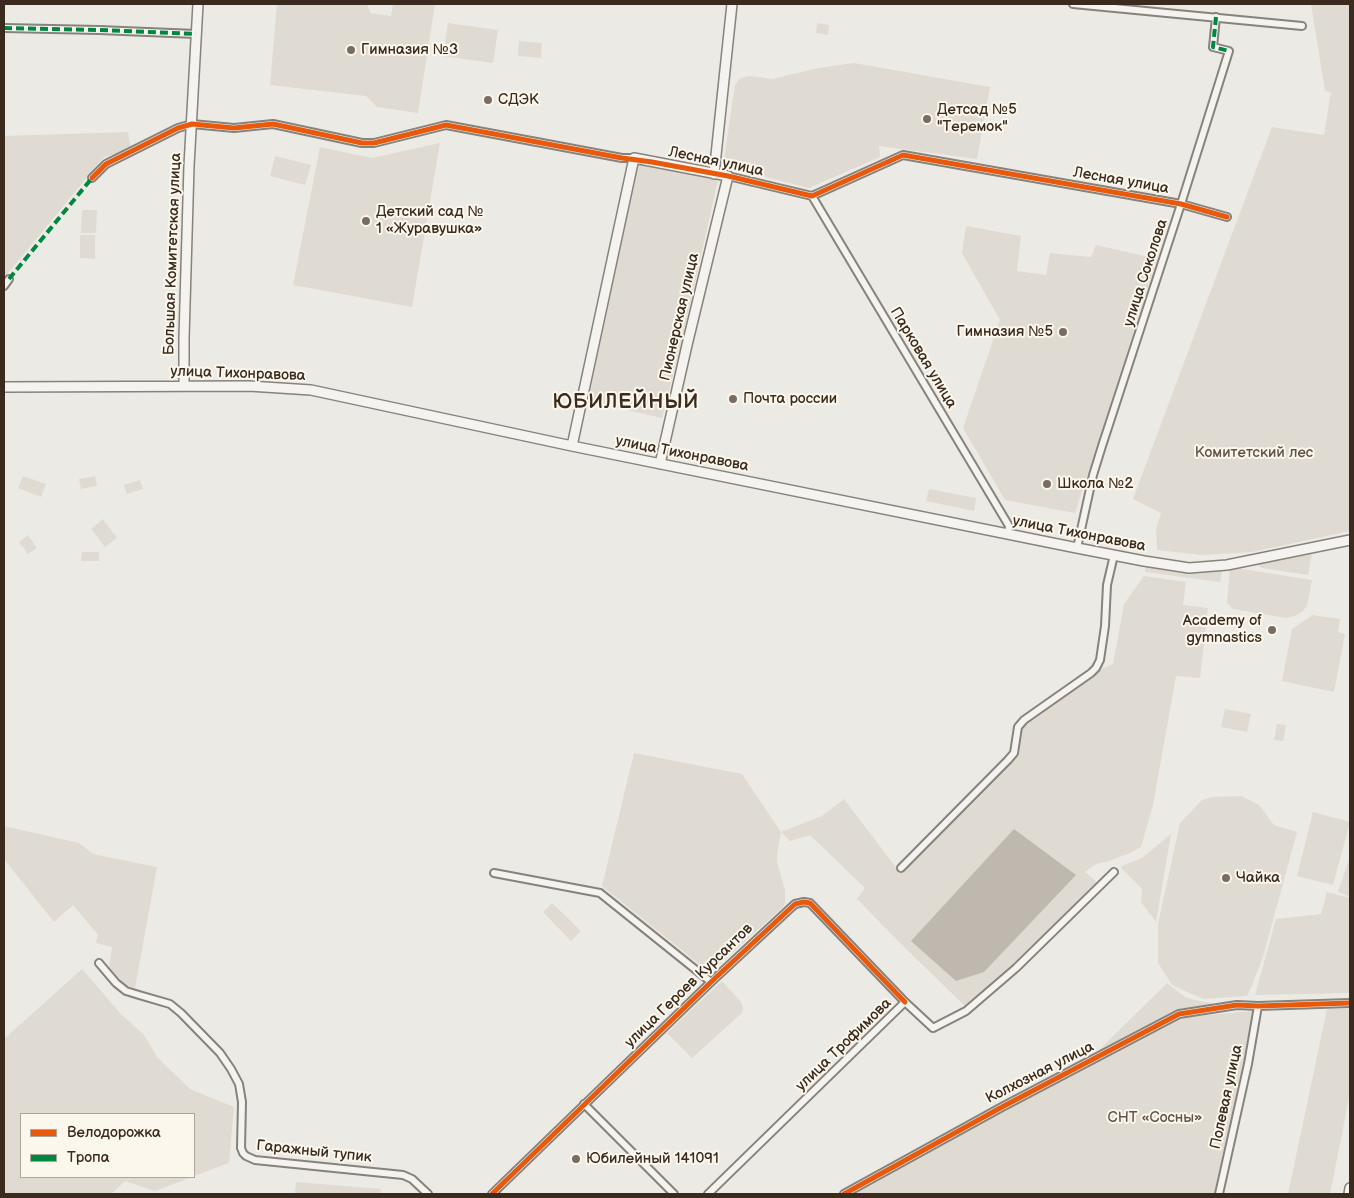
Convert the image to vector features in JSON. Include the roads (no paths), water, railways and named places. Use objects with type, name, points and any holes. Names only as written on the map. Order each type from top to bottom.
[{"type":"main road","name":"Большая Комитетская улица","points":[[184,386],[186,267],[198,4]]},
{"type":"main road","points":[[714,174],[732,4]]},
{"type":"main road","points":[[572,446],[634,158]]},
{"type":"main road","name":"Лесная улица","points":[[634,158],[728,176]]},
{"type":"main road","name":"Пионерская улица","points":[[660,464],[728,176]]},
{"type":"main road","name":"улица Тихонравова","points":[[4,387],[249,386],[311,390],[660,464],[1114,556],[1189,568],[1227,565],[1350,540]]},
{"type":"main road","points":[[1349,1194],[1350,1188]]},
{"type":"street","points":[[1073,4],[1302,26]]},
{"type":"street","name":"улица Соколова","points":[[1077,548],[1093,475],[1229,51],[1213,47],[1216,17]]},
{"type":"street","points":[[4,28],[196,34]]},
{"type":"street","points":[[92,178],[106,164],[178,128],[192,124]]},
{"type":"street","name":"Лесная улица","points":[[192,124],[234,128],[272,124],[362,143],[374,143],[446,125],[612,156],[634,158]]},
{"type":"street","name":"Лесная улица","points":[[728,176],[812,196],[903,155],[1181,204],[1227,217]]},
{"type":"street","name":"Парковая улица","points":[[812,196],[1009,526],[1008,534]]},
{"type":"street","points":[[4,286],[9,279]]},
{"type":"street","points":[[902,868],[1014,754],[1018,727],[1024,720],[1096,668],[1100,660],[1105,626],[1107,585],[1114,556]]},
{"type":"street","name":"улица Трофимова","points":[[708,1194],[905,1002],[933,1028],[966,1011],[1016,968],[1114,872]]},
{"type":"street","points":[[494,874],[600,893],[710,982]]},
{"type":"street","name":"улица Героев Курсантов","points":[[492,1194],[710,982],[795,904],[810,903],[905,1002]]},
{"type":"street","name":"Гаражный тупик","points":[[99,963],[116,983],[126,990],[139,996],[170,1004],[220,1054],[239,1084],[242,1102],[241,1148],[246,1156],[255,1160],[402,1174],[412,1179],[428,1194]]},
{"type":"street","name":"Колхозная улица","points":[[844,1194],[1002,1107],[1179,1014],[1237,1005],[1350,1004]]},
{"type":"street","name":"Полевая улица","points":[[1219,1194],[1248,1064],[1258,1006]]},
{"type":"street","points":[[584,1104],[674,1194]]},
{"type":"place","name":"Гимназия №3","points":[[351,50]]},
{"type":"place","name":"СДЭК","points":[[488,100]]},
{"type":"place","name":"Детсад №5 \"Теремок\"","points":[[927,119]]},
{"type":"place","name":"Детский сад № 1 «Журавушка»","points":[[366,221]]},
{"type":"place","name":"Гимназия №5","points":[[1063,332]]},
{"type":"place","name":"Почта россии","points":[[733,399]]},
{"type":"place","name":"Школа №2","points":[[1047,484]]},
{"type":"place","name":"Academy of gymnastics","points":[[1272,630]]},
{"type":"place","name":"Чайка","points":[[1226,878]]},
{"type":"place","name":"Юбилейный 141091","points":[[576,1159]]},
{"type":"district","name":"ЮБИЛЕЙНЫЙ","points":[[626,403]]},
{"type":"park label","name":"Комитетский лес","points":[[1254,453]]},
{"type":"park label","name":"СНТ «Сосны»","points":[[1155,1118]]}]
